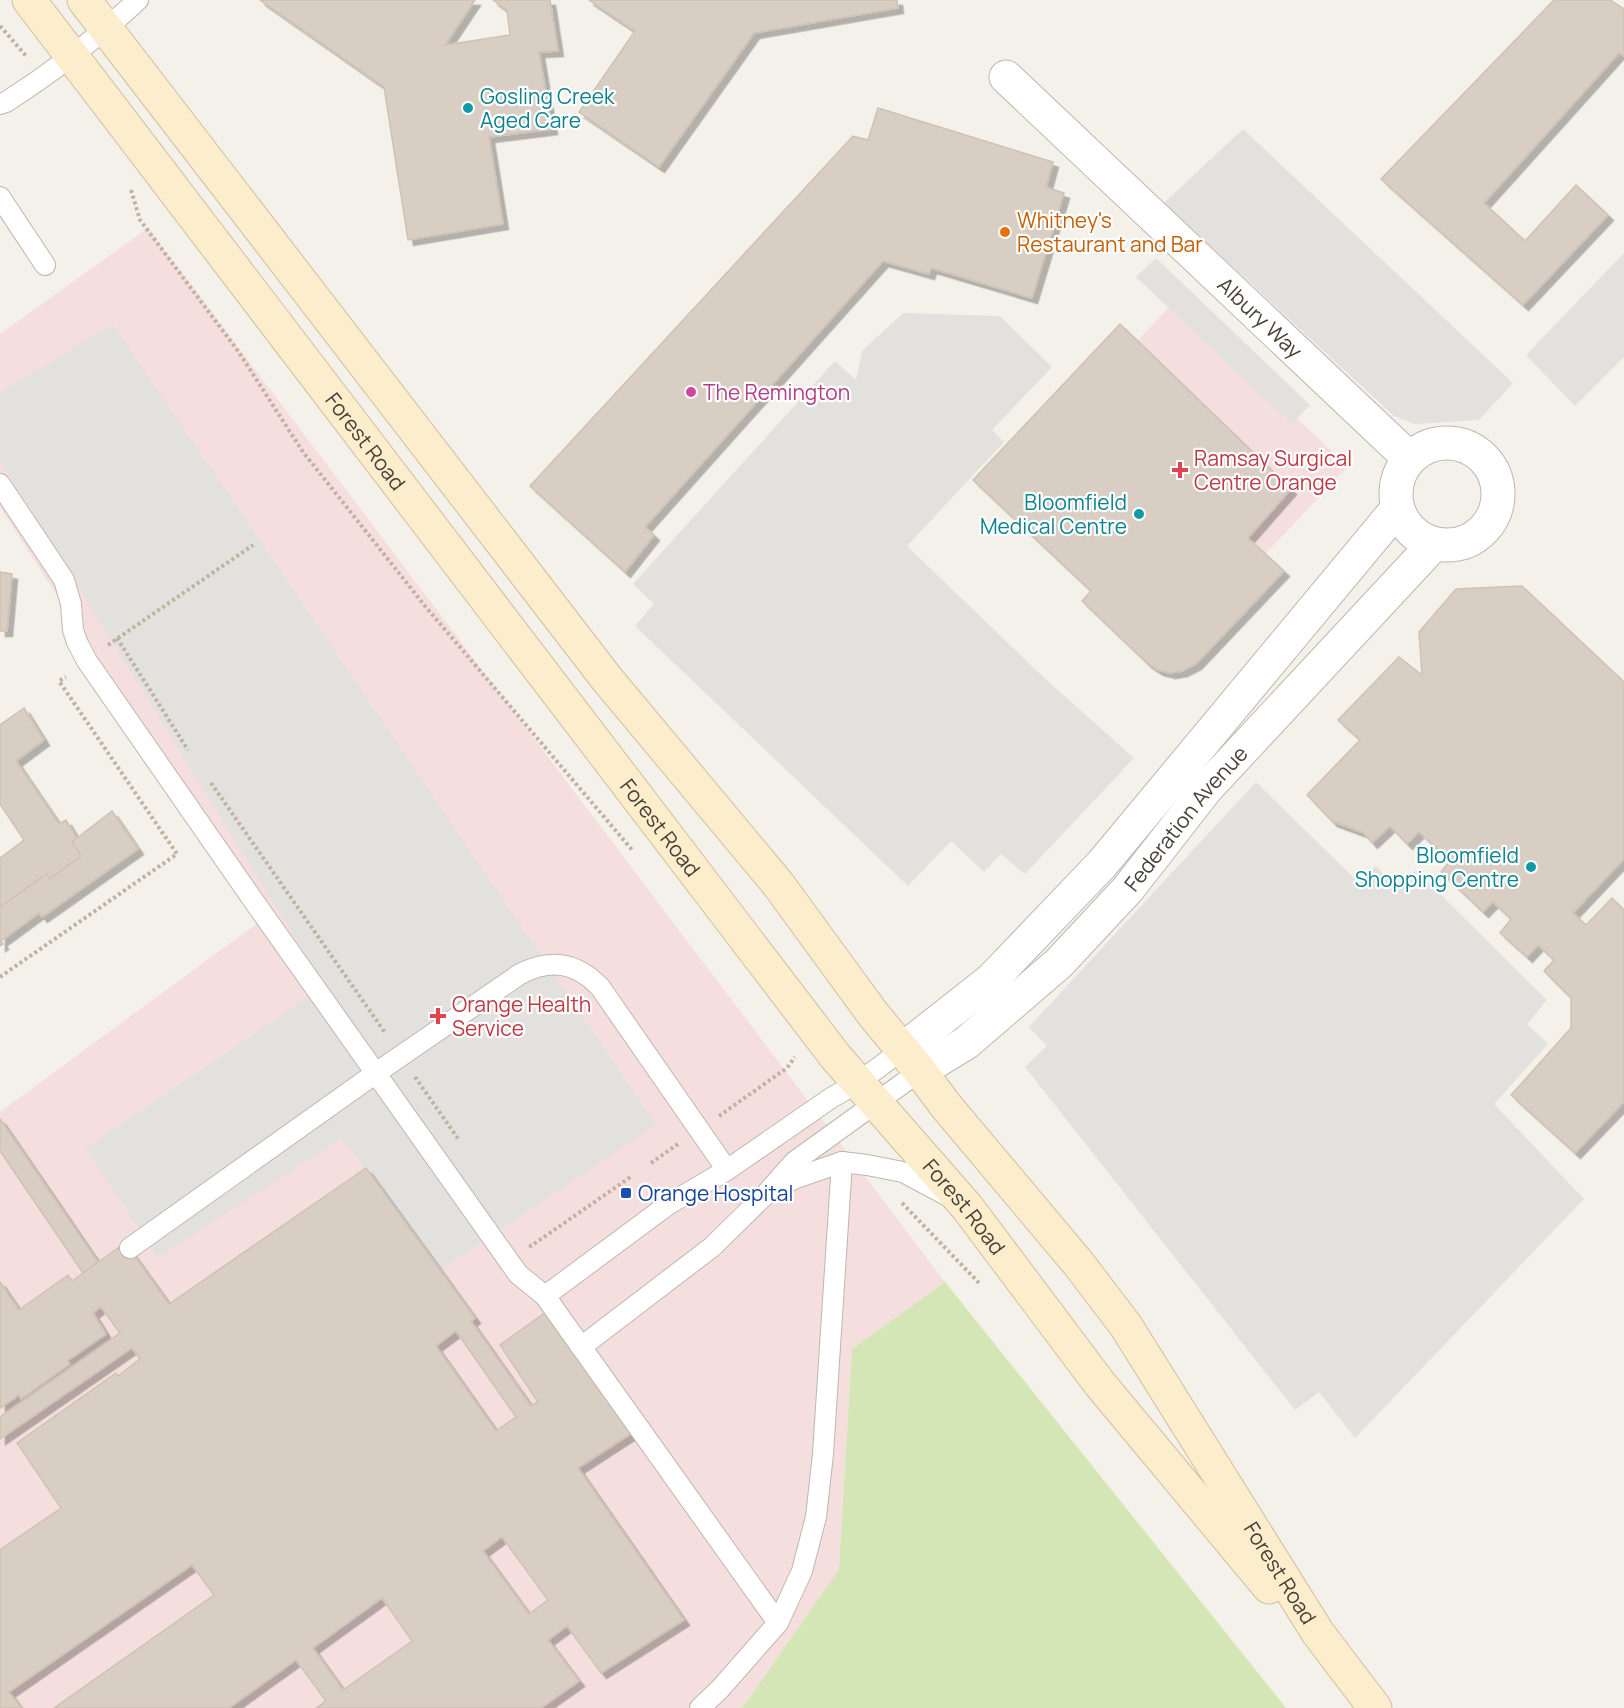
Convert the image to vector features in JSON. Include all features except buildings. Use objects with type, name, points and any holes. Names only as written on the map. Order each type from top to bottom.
[{"type":"main road","name":"Forest Road","points":[[29,0],[835,1056],[967,1207],[1100,1384],[1277,1596],[1318,1634]]},
{"type":"main road","name":"Forest Road","points":[[84,0],[607,679],[778,884],[873,1014],[946,1106],[1078,1263],[1126,1326],[1318,1634],[1375,1708]]},
{"type":"street","name":"Albury Way","points":[[1006,77],[1409,458]]},
{"type":"street","points":[[1455,442],[1479,453],[1495,473],[1497,506],[1483,532],[1459,544],[1434,544],[1411,531],[1397,509],[1396,483],[1409,458],[1429,445],[1455,442]]},
{"type":"street","name":"Federation Avenue","points":[[911,1060],[931,1028],[991,980],[1102,864],[1397,509]]},
{"type":"street","name":"Federation Avenue","points":[[911,1060],[966,1043],[1059,963],[1128,889],[1206,789],[1434,544]]},
{"type":"lane","points":[[0,104],[29,87],[72,56],[107,29],[138,0]]},
{"type":"lane","points":[[0,197],[45,265]]},
{"type":"lane","points":[[0,484],[64,580],[71,604],[73,630],[87,661],[518,1274],[545,1296],[778,1623]]},
{"type":"lane","points":[[130,1248],[520,974],[552,964],[572,967],[600,987],[727,1170]]},
{"type":"lane","points":[[581,1347],[712,1247],[765,1195],[794,1162],[868,1092],[911,1060]]},
{"type":"lane","points":[[545,1296],[669,1204],[727,1170],[831,1098],[868,1092],[911,1060]]},
{"type":"lane","points":[[765,1195],[796,1178],[842,1162],[903,1172],[967,1207]]},
{"type":"lane","points":[[700,1708],[720,1689],[778,1623],[802,1571],[816,1517],[823,1454],[842,1162]]},
{"type":"path","points":[[104,648],[253,544]]},
{"type":"path","points":[[117,638],[188,750]]},
{"type":"path","points":[[0,977],[177,854],[59,681],[74,671]]},
{"type":"path","points":[[211,783],[391,1042]]},
{"type":"path","points":[[713,1120],[787,1068],[799,1051]]},
{"type":"path","points":[[413,1072],[463,1145]]},
{"type":"path","points":[[651,1163],[683,1140]]},
{"type":"path","points":[[525,1244],[531,1246],[632,1176]]},
{"type":"shaded area","points":[[1243,129],[1513,383],[1479,420],[1415,424],[1394,416],[1164,203]]},
{"type":"shaded area","name":"Orange Health Service","points":[[148,228],[945,1282],[852,1349],[839,1569],[746,1703],[740,1708],[0,1708],[0,1112],[263,919],[0,507],[0,334]]},
{"type":"shaded area","points":[[1624,253],[1624,357],[1575,406],[1526,355]]},
{"type":"shaded area","points":[[1156,258],[1310,405],[1292,424],[1136,277]]},
{"type":"shaded area","name":"Ramsay Surgical Centre Orange","points":[[1175,301],[1348,467],[1184,639],[1011,474]]},
{"type":"shaded area","points":[[903,313],[1000,316],[1052,367],[992,430],[1004,442],[907,546],[1040,674],[1134,758],[1025,874],[1001,854],[984,872],[951,841],[908,886],[635,626],[654,604],[633,584],[835,361],[856,380],[862,351]]},
{"type":"shaded area","points":[[113,324],[656,1125],[437,1272],[342,1138],[158,1258],[86,1148],[325,986],[0,460],[0,393]]},
{"type":"shaded area","points":[[1256,782],[1359,883],[1376,866],[1398,888],[1416,870],[1547,1000],[1527,1024],[1548,1044],[1494,1104],[1584,1199],[1355,1438],[1319,1392],[1295,1410],[1025,1067],[1047,1046],[1029,1027]]},
{"type":"green space","points":[[945,1282],[1286,1708],[740,1708],[746,1703],[839,1569],[852,1349]]},
{"type":"place","name":"Gosling Creek Aged Care","points":[[468,108]]},
{"type":"place","name":"Whitney's Restaurant and Bar","points":[[1005,232]]},
{"type":"place","name":"The Remington","points":[[691,392]]},
{"type":"place","name":"Ramsay Surgical Centre Orange","points":[[1180,470]]},
{"type":"place","name":"Bloomfield Medical Centre","points":[[1139,514]]},
{"type":"place","name":"Bloomfield Shopping Centre","points":[[1531,867]]},
{"type":"place","name":"Orange Health Service","points":[[438,1016]]},
{"type":"place","name":"Orange Hospital","points":[[626,1193]]}]
